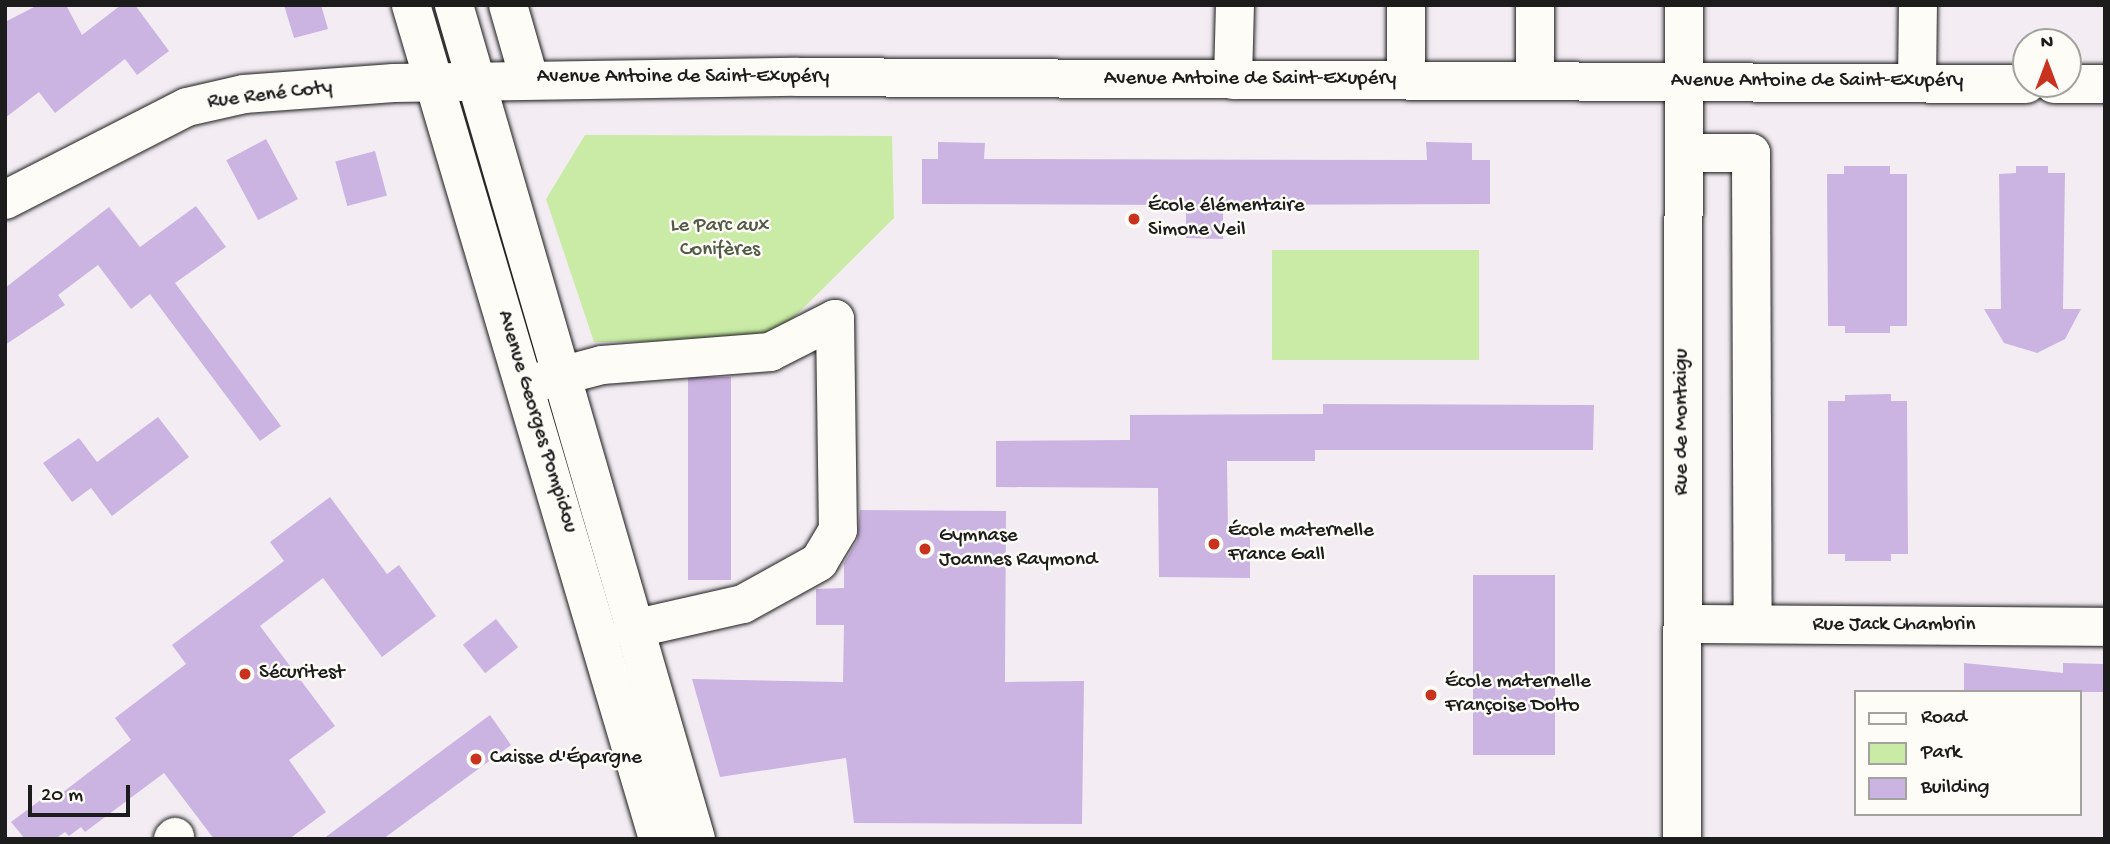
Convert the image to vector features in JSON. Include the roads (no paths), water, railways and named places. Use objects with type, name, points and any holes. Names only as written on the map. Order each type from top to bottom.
[{"type":"street","name":"Avenue Georges Pompidou","points":[[411,5],[434,81],[633,629],[696,839]]},
{"type":"street","points":[[430,5],[473,80]]},
{"type":"street","name":"Avenue Georges Pompidou","points":[[454,5],[542,380],[658,839]]},
{"type":"street","points":[[508,5],[528,78]]},
{"type":"street","points":[[1233,80],[1235,5]]},
{"type":"street","points":[[1406,5],[1406,80]]},
{"type":"street","points":[[1535,5],[1535,80]]},
{"type":"street","name":"Rue de Montaigu","points":[[1682,839],[1684,5]]},
{"type":"street","points":[[1917,83],[1918,5]]},
{"type":"street","name":"Rue René Coty","points":[[5,200],[187,107],[244,94],[473,80]]},
{"type":"street","name":"Avenue Antoine de Saint-Exupéry","points":[[473,80],[1535,80],[2012,84]]},
{"type":"street","points":[[2082,84],[2105,84]]},
{"type":"street","points":[[1684,153],[1752,153],[1753,624]]},
{"type":"street","points":[[542,380],[602,365],[769,352],[835,319],[838,530],[820,562],[743,604],[633,629]]},
{"type":"street","name":"Rue Jack Chambrin","points":[[1683,624],[2105,627]]},
{"type":"place","name":"École élémentaire Simone Veil","points":[[1134,219]]},
{"type":"place","name":"École maternelle France Gall","points":[[1214,544]]},
{"type":"place","name":"Gymnase Joannes Raymond","points":[[925,549]]},
{"type":"place","name":"Sécuritest","points":[[245,674]]},
{"type":"place","name":"École maternelle Françoise Dolto","points":[[1431,695]]},
{"type":"place","name":"Caisse d'Épargne","points":[[476,759]]},
{"type":"park label","name":"Le Parc aux Conifères","points":[[720,239]]}]
